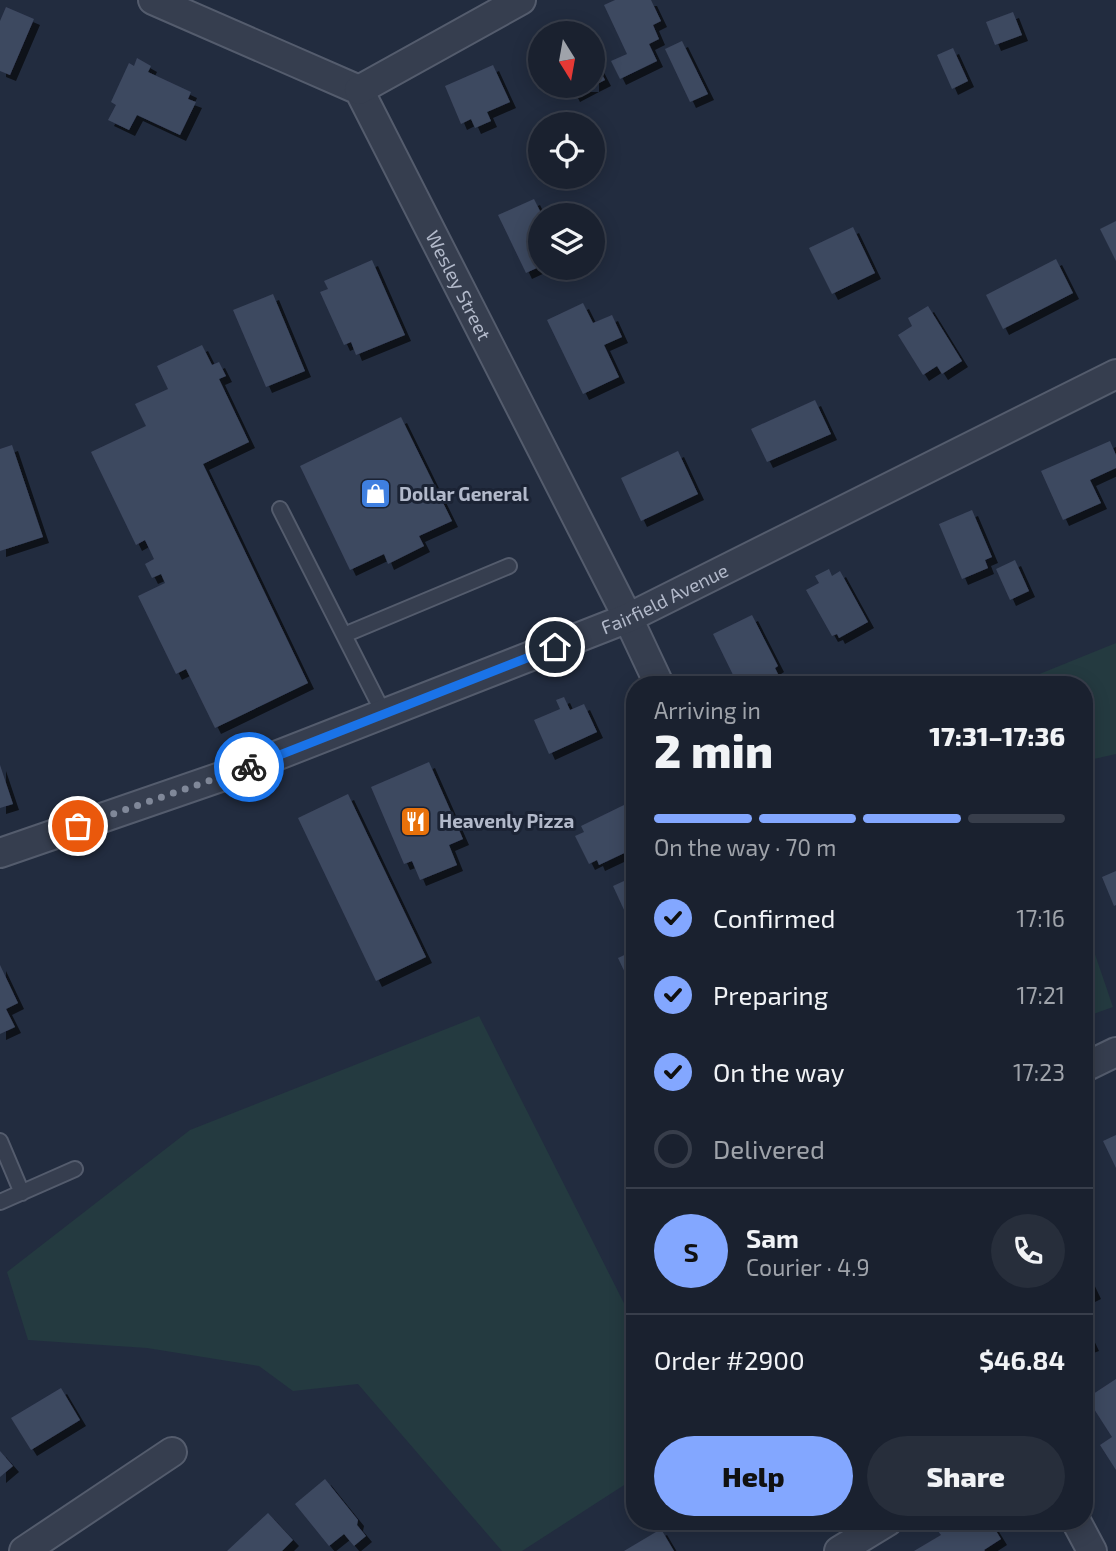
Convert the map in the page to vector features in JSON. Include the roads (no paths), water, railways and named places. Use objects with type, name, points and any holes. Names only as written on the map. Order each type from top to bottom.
[{"type":"street","points":[[153,0],[359,90],[521,0]]},
{"type":"street","name":"Wesley Street","points":[[359,90],[655,676]]},
{"type":"street","name":"Fairfield Avenue","points":[[0,853],[235,772],[628,618],[1116,374]]},
{"type":"street","points":[[1093,1064],[1116,1052]]},
{"type":"street","points":[[24,1551],[172,1452]]},
{"type":"street","points":[[839,1551],[873,1530]]},
{"type":"street","points":[[1081,1530],[1092,1551]]},
{"type":"lane","points":[[280,509],[383,714]]},
{"type":"lane","points":[[344,635],[509,566]]},
{"type":"lane","points":[[0,1141],[22,1193]]},
{"type":"lane","points":[[0,1202],[75,1169]]},
{"type":"place","name":"Dollar General","points":[[376,494]]},
{"type":"place","name":"Heavenly Pizza","points":[[416,821]]}]
